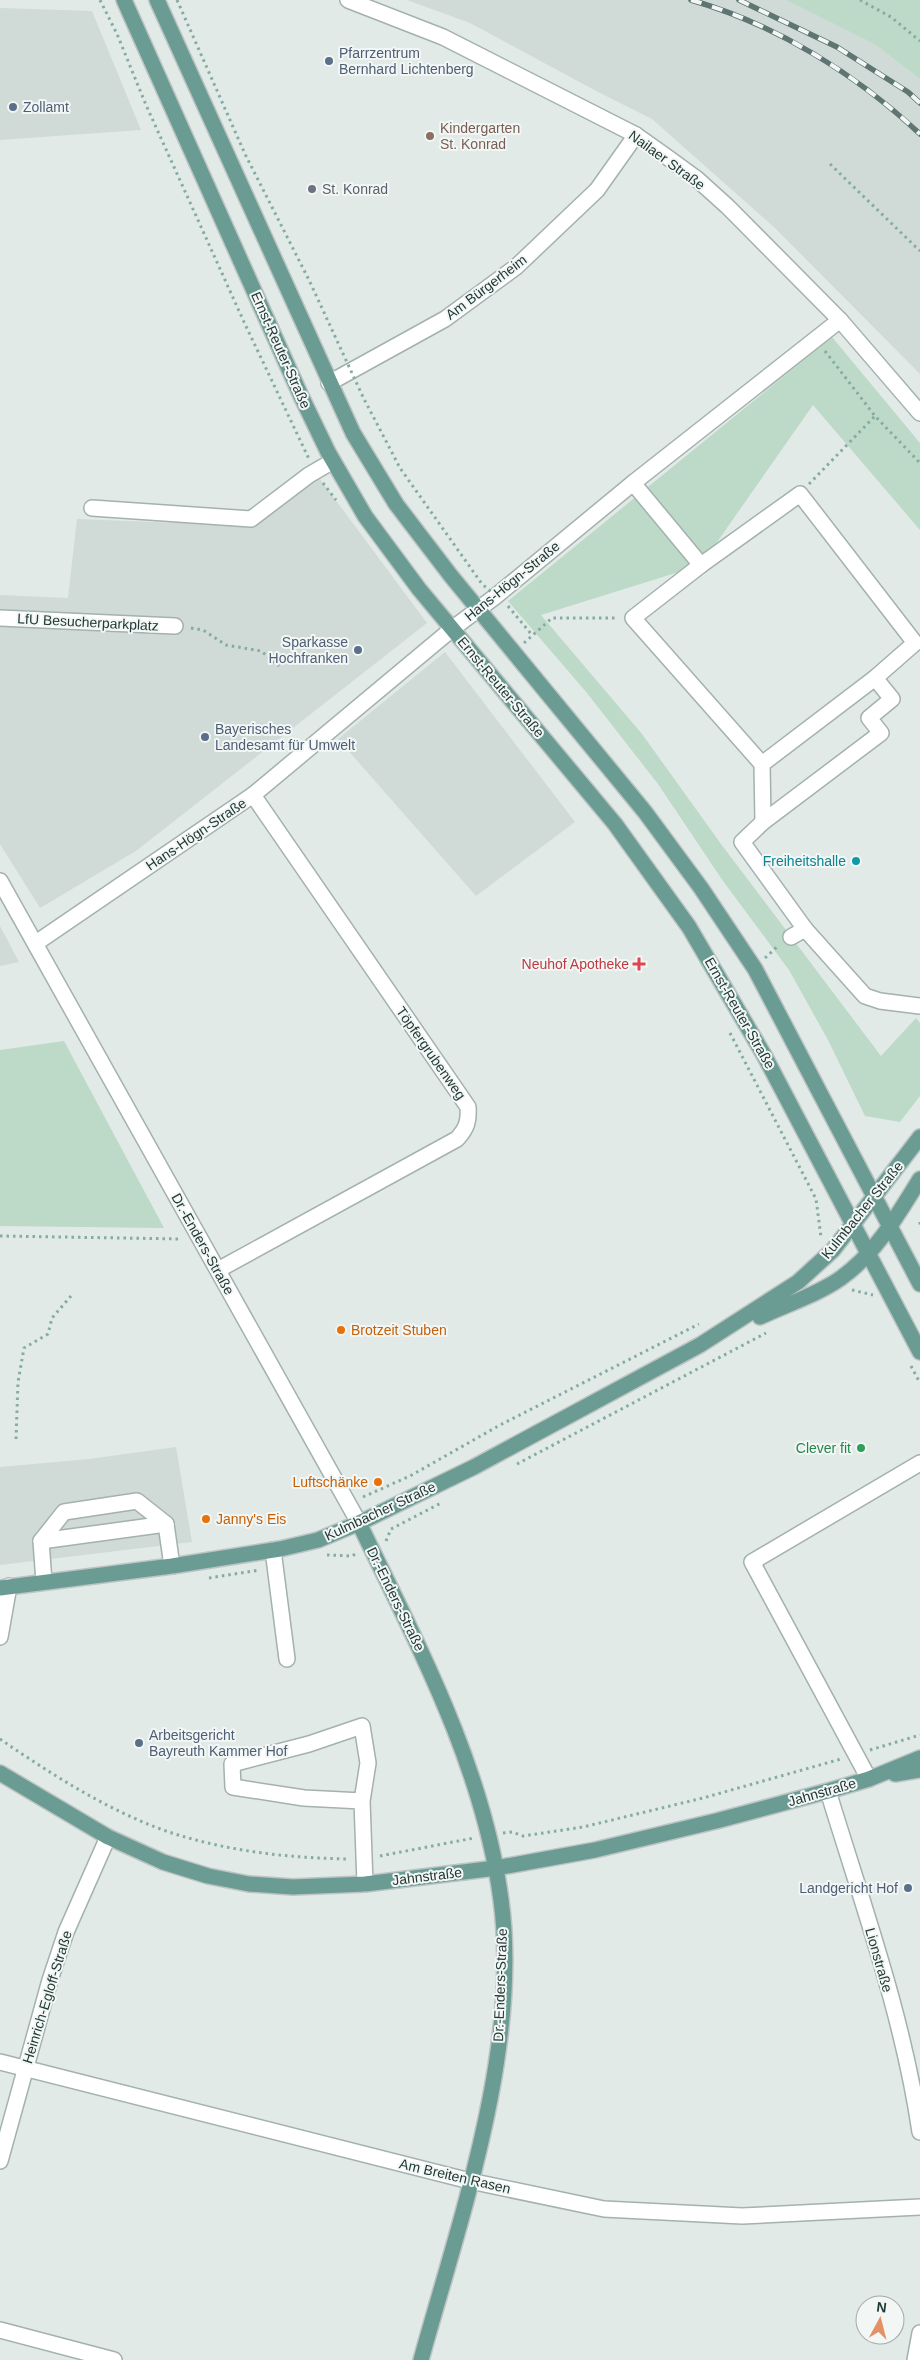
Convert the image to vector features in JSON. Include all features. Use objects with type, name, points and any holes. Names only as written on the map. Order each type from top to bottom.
[{"type":"main road","name":"Ernst-Reuter-Straße","points":[[124,0],[301,396],[333,461],[365,516],[419,589],[615,824],[673,904],[740,1012],[870,1252],[914,1357]]},
{"type":"main road","points":[[157,0],[353,433],[396,504],[478,610],[645,812],[701,888],[754,969],[876,1197],[920,1284]]},
{"type":"main road","name":"Kulmbacher Straße","points":[[700,1345],[798,1282],[833,1250],[876,1197],[920,1137]]},
{"type":"main road","name":"Kulmbacher Straße","points":[[5,1587],[172,1566],[273,1550],[318,1540],[359,1523],[474,1467],[700,1345],[839,1280],[870,1252],[891,1226],[920,1179]]},
{"type":"main road","name":"Dr.-Enders-Straße","points":[[359,1523],[445,1702],[475,1787],[496,1868],[502,1902],[504,1947],[502,2007],[493,2085],[470,2181],[421,2360]]},
{"type":"main road","name":"Jahnstraße","points":[[0,1772],[108,1837],[163,1862],[208,1876],[249,1884],[293,1887],[365,1884],[496,1868],[595,1850],[716,1821],[828,1791],[869,1779],[920,1758]]},
{"type":"main road","name":"Jahnstraße","points":[[869,1779],[920,1770]]},
{"type":"street","name":"Nailaer Straße","points":[[348,0],[443,37],[636,135],[697,179],[728,207],[840,320],[920,412]]},
{"type":"street","name":"Am Bürgerheim","points":[[329,382],[445,319],[516,267],[597,190],[636,135]]},
{"type":"street","name":"Hans-Högn-Straße","points":[[36,943],[253,795],[452,629],[496,596],[633,483],[840,320]]},
{"type":"street","points":[[92,508],[251,519],[314,471],[333,461]]},
{"type":"street","points":[[633,483],[701,565]]},
{"type":"street","points":[[762,764],[875,678],[915,644],[800,494],[701,565],[633,618],[762,764],[763,822]]},
{"type":"street","name":"LfU Besucherparkplatz","points":[[0,618],[175,626]]},
{"type":"street","points":[[875,678],[894,701],[868,718],[881,733],[763,822],[742,842],[805,928],[865,996],[880,1001],[920,1005]]},
{"type":"street","name":"Töpfergrubenweg","points":[[218,1270],[457,1139],[465,1130],[469,1120],[468,1107],[253,795]]},
{"type":"street","name":"Dr.-Enders-Straße","points":[[0,882],[36,943],[359,1523]]},
{"type":"street","points":[[791,937],[805,928]]},
{"type":"street","points":[[869,1779],[858,1754],[752,1562],[920,1463]]},
{"type":"street","points":[[44,1582],[41,1541],[64,1512],[136,1501],[166,1524],[172,1566]]},
{"type":"street","points":[[41,1541],[166,1524]]},
{"type":"street","points":[[273,1550],[287,1659]]},
{"type":"street","points":[[0,1637],[5,1587]]},
{"type":"street","points":[[362,1801],[304,1798],[233,1787],[232,1764],[309,1744],[362,1726],[368,1763],[362,1801],[365,1884]]},
{"type":"street","name":"Lionstraße","points":[[828,1791],[844,1840],[905,2054],[920,2132]]},
{"type":"street","name":"Heinrich-Egloff-Straße","points":[[0,2161],[39,2014],[66,1932],[108,1837]]},
{"type":"street","name":"Am Breiten Rasen","points":[[0,2062],[470,2181],[604,2209],[742,2216],[920,2207]]},
{"type":"street","points":[[0,2330],[114,2360]]},
{"type":"street","points":[[915,2360],[920,2333]]},
{"type":"path","points":[[100,0],[117,34],[146,105],[244,322],[314,471],[337,502]]},
{"type":"path","points":[[177,0],[245,154],[309,280],[350,371],[400,468],[482,584],[496,596],[532,635]]},
{"type":"path","points":[[860,0],[891,17],[920,41]]},
{"type":"path","points":[[830,164],[920,251]]},
{"type":"path","points":[[816,340],[874,416],[920,462]]},
{"type":"path","points":[[800,494],[874,416]]},
{"type":"path","points":[[541,629],[552,618],[633,618]]},
{"type":"path","points":[[203,630],[226,645],[261,651],[279,666]]},
{"type":"path","points":[[728,1029],[816,1199],[822,1236],[818,1242]]},
{"type":"path","points":[[920,1222],[920,1228]]},
{"type":"path","points":[[0,1236],[200,1240]]},
{"type":"path","points":[[845,1292],[863,1292],[873,1295],[877,1300]]},
{"type":"path","points":[[16,1439],[18,1382],[24,1348],[48,1334],[52,1318],[71,1296]]},
{"type":"path","points":[[348,1504],[410,1476],[500,1426],[703,1322]]},
{"type":"path","points":[[914,1357],[920,1383]]},
{"type":"path","points":[[0,1739],[61,1779],[109,1805],[165,1830],[221,1846],[294,1858],[364,1860],[512,1832],[523,1836],[583,1827],[703,1798],[920,1735]]},
{"type":"shaded area","points":[[407,0],[786,0],[876,45],[920,79],[920,374],[775,228],[652,119],[470,23]]},
{"type":"shaded area","points":[[0,8],[92,11],[141,130],[0,140]]},
{"type":"shaded area","points":[[317,475],[427,623],[136,851],[40,908],[0,844],[0,595],[68,598],[77,519],[256,526]]},
{"type":"shaded area","points":[[445,652],[575,822],[476,896],[338,739]]},
{"type":"shaded area","points":[[0,926],[19,962],[0,966]]},
{"type":"shaded area","points":[[176,1447],[192,1542],[0,1565],[0,1467],[89,1459]]},
{"type":"green space","points":[[786,0],[920,0],[920,79],[876,45]]},
{"type":"green space","points":[[832,337],[920,443],[920,530],[813,405],[701,565],[541,615],[642,734],[721,844],[881,1056],[916,1018],[920,1023],[920,1096],[900,1122],[865,1116],[828,1040],[789,970],[723,881],[658,784],[587,693],[508,601]]},
{"type":"green space","points":[[64,1041],[164,1228],[0,1226],[0,1050]]},
{"type":"railway","points":[[691,0],[753,23],[813,54],[869,91],[920,134]]},
{"type":"railway","points":[[739,0],[837,47],[908,92],[920,103]]},
{"type":"place","name":"Pfarrzentrum Bernhard Lichtenberg","points":[[329,61]]},
{"type":"place","name":"Zollamt","points":[[13,107]]},
{"type":"place","name":"Kindergarten St. Konrad","points":[[430,136]]},
{"type":"place","name":"St. Konrad","points":[[312,189]]},
{"type":"place","name":"Sparkasse Hochfranken","points":[[358,650]]},
{"type":"place","name":"Bayerisches Landesamt für Umwelt","points":[[205,737]]},
{"type":"place","name":"Freiheitshalle","points":[[856,861]]},
{"type":"place","name":"Neuhof Apotheke","points":[[639,964]]},
{"type":"place","name":"Brotzeit Stuben","points":[[341,1330]]},
{"type":"place","name":"Clever fit","points":[[861,1448]]},
{"type":"place","name":"Luftschänke","points":[[378,1482]]},
{"type":"place","name":"Janny's Eis","points":[[206,1519]]},
{"type":"place","name":"Arbeitsgericht Bayreuth Kammer Hof","points":[[139,1743]]},
{"type":"place","name":"Landgericht Hof","points":[[908,1888]]}]
